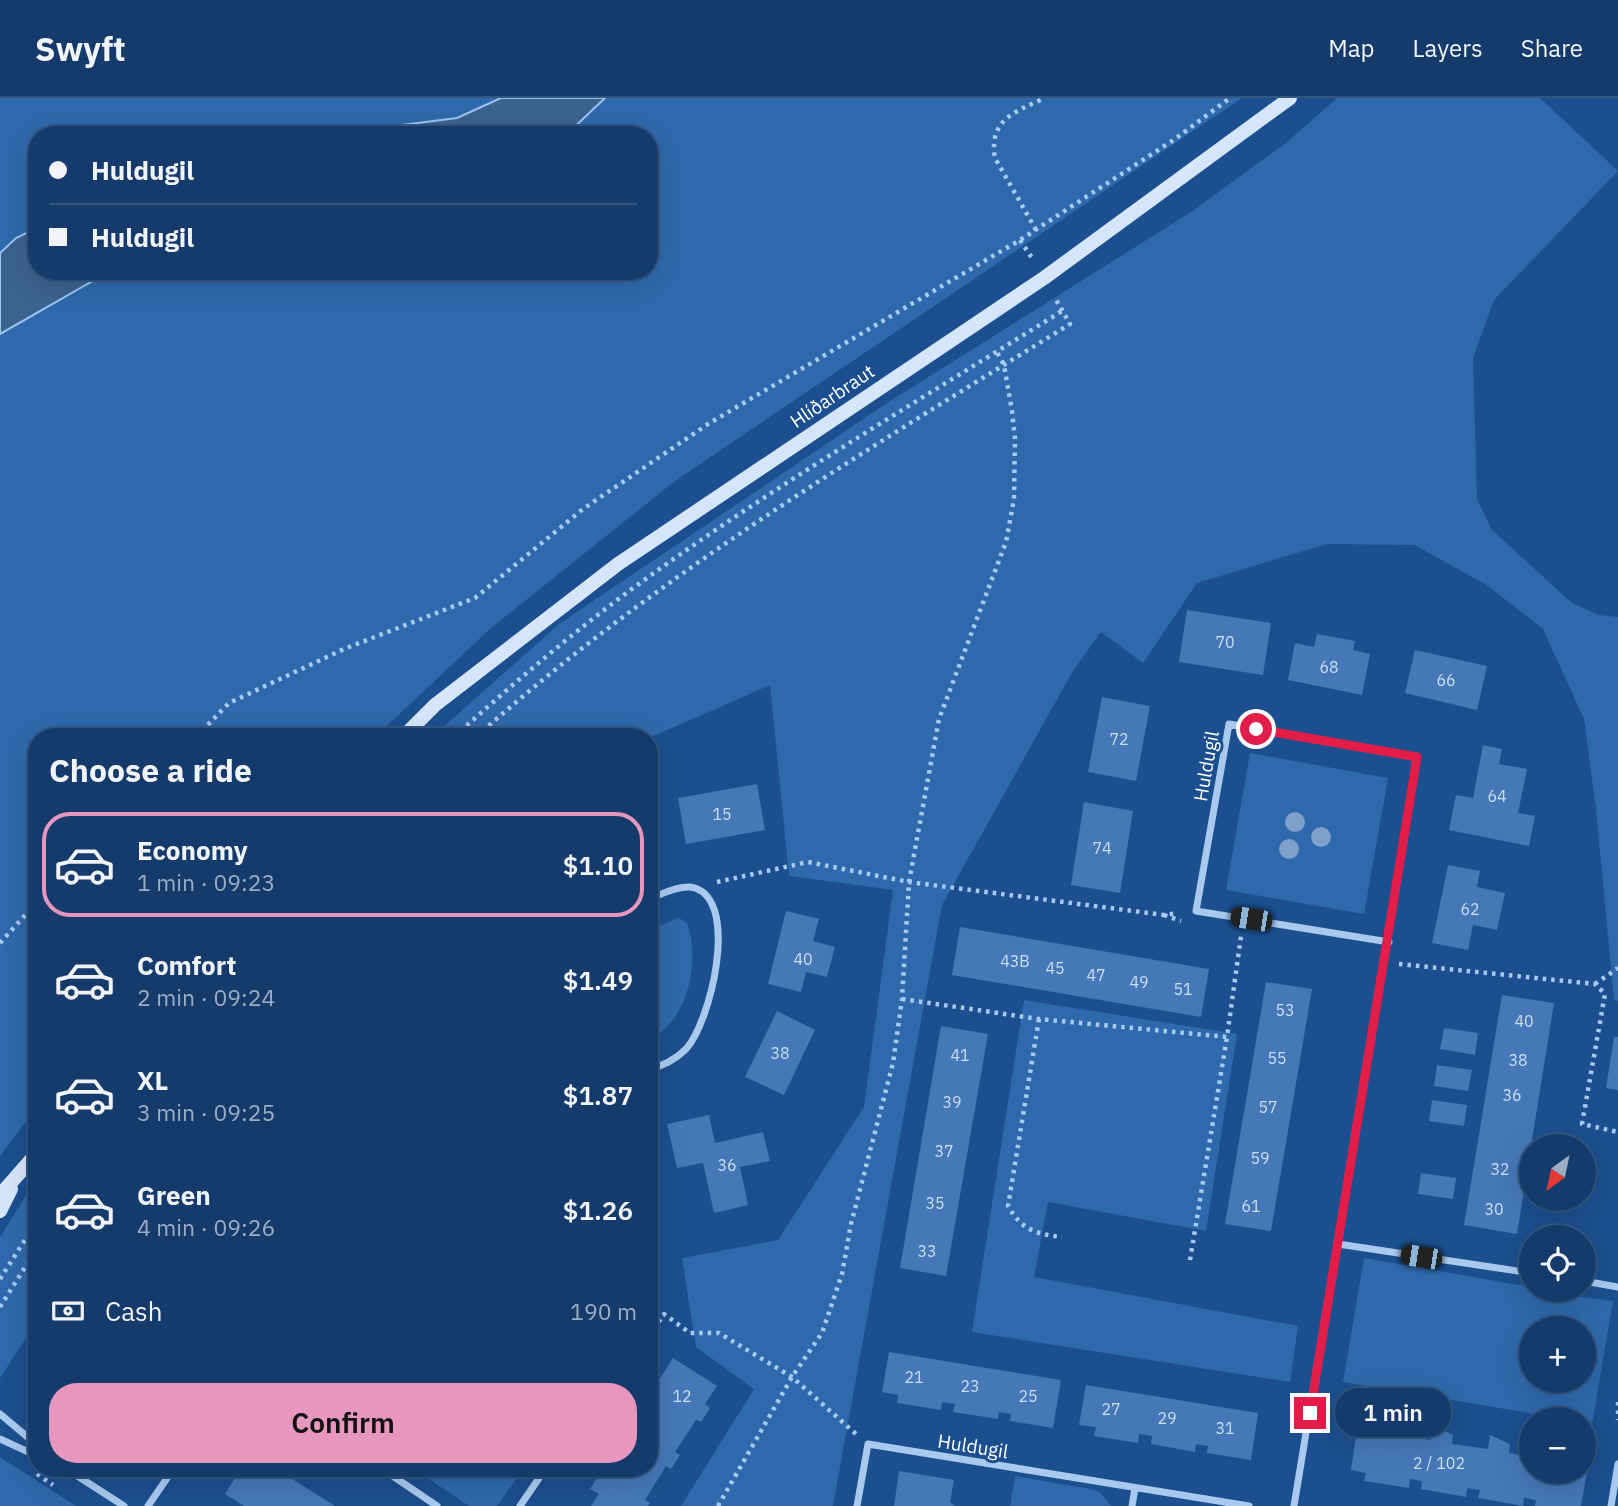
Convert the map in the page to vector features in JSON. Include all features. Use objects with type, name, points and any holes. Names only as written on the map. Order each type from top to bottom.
[{"type":"main road","name":"Hlíðarbraut","points":[[412,728],[435,705],[618,564],[1044,278],[1290,98]]},
{"type":"main road","points":[[0,1195],[28,1164]]},
{"type":"main road","points":[[0,1211],[14,1181]]},
{"type":"street","name":"Huldugil","points":[[1196,911],[1229,724],[1417,757],[1389,942],[1294,1506]]},
{"type":"street","points":[[658,896],[675,889],[693,887],[710,896],[717,910],[719,933],[714,975],[698,1031],[686,1049],[668,1063],[658,1066]]},
{"type":"street","points":[[1196,911],[1389,942]]},
{"type":"street","points":[[1338,1244],[1519,1271]]},
{"type":"street","points":[[1596,1283],[1618,1287]]},
{"type":"street","points":[[0,1414],[28,1437]]},
{"type":"street","points":[[0,1439],[28,1452]]},
{"type":"street","points":[[857,1506],[868,1444]]},
{"type":"street","name":"Huldugil","points":[[868,1444],[1249,1506]]},
{"type":"street","points":[[1611,1506],[1618,1464]]},
{"type":"street","points":[[79,1477],[124,1506]]},
{"type":"street","points":[[148,1506],[168,1477]]},
{"type":"street","points":[[394,1477],[437,1506]]},
{"type":"street","points":[[520,1506],[540,1477]]},
{"type":"street","points":[[1132,1506],[1135,1488]]},
{"type":"path","points":[[1036,230],[995,158],[993,146],[997,132],[1006,118],[1022,106],[1045,98]]},
{"type":"path","points":[[205,728],[229,704],[241,697],[344,649],[475,598],[583,509],[708,424],[1020,240],[1175,139],[1230,98]]},
{"type":"path","points":[[1020,240],[1032,258]]},
{"type":"path","points":[[487,728],[642,601],[749,525],[1070,324],[1055,298]]},
{"type":"path","points":[[464,728],[514,683],[646,578],[839,449],[1062,311]]},
{"type":"path","points":[[719,1506],[792,1377],[822,1333],[842,1274],[851,1224],[893,1063],[902,999],[909,882],[939,719],[1006,542],[1014,499],[1015,439],[1004,365],[996,352]]},
{"type":"path","points":[[693,887],[808,862],[909,882],[1164,915],[1186,922]]},
{"type":"path","points":[[1164,915],[1196,911]]},
{"type":"path","points":[[0,943],[28,912]]},
{"type":"path","points":[[1230,934],[1254,938]]},
{"type":"path","points":[[1190,1260],[1241,936]]},
{"type":"path","points":[[1385,963],[1595,984],[1605,994],[1582,1124],[1618,1132]]},
{"type":"path","points":[[1595,984],[1618,968]]},
{"type":"path","points":[[902,999],[1039,1019],[1227,1037]]},
{"type":"path","points":[[1039,1019],[1008,1206],[1026,1229],[1036,1234],[1062,1237]]},
{"type":"path","points":[[0,1279],[28,1235]]},
{"type":"path","points":[[0,1307],[28,1262]]},
{"type":"path","points":[[658,1323],[664,1314],[690,1333],[719,1333],[792,1377],[868,1444]]},
{"type":"path","points":[[1618,1402],[1618,1420]]},
{"type":"path","points":[[41,1477],[60,1489]]},
{"type":"shaded area","points":[[0,98],[501,98],[457,118],[394,126],[28,126],[28,232],[16,238],[0,253]]},
{"type":"shaded area","points":[[501,98],[605,98],[575,126],[394,126],[457,118]]},
{"type":"shaded area","points":[[605,98],[1242,98],[675,481],[491,628],[385,728],[28,728],[28,1119],[0,1156],[0,334],[94,280],[658,280],[658,126],[575,126]]},
{"type":"shaded area","points":[[1337,98],[1540,98],[1618,171],[1494,300],[1473,358],[1477,498],[1491,529],[1572,603],[1599,615],[1618,617],[1618,1001],[1614,1000],[1596,809],[1584,719],[1543,629],[1488,586],[1415,545],[1327,544],[1197,583],[1143,663],[1101,632],[1073,671],[942,905],[833,1506],[681,1506],[754,1389],[696,1347],[682,1258],[778,1240],[864,1107],[893,890],[789,876],[770,685],[658,734],[658,728],[442,728],[559,624],[887,403],[1191,212],[1287,142]]},
{"type":"shaded area","points":[[28,232],[28,280],[94,280],[0,334],[0,253],[16,238]]},
{"type":"shaded area","points":[[1250,753],[1388,778],[1364,914],[1226,890]]},
{"type":"shaded area","points":[[679,918],[687,923],[692,955],[688,989],[682,1005],[658,1034],[658,926]]},
{"type":"shaded area","points":[[1024,1000],[1237,1034],[1206,1231],[1048,1202],[1034,1277],[1298,1326],[1290,1382],[972,1332]]},
{"type":"shaded area","points":[[28,1192],[28,1335],[0,1378],[0,1237]]},
{"type":"shaded area","points":[[1364,1258],[1519,1285],[1519,1302],[1596,1302],[1596,1299],[1613,1301],[1595,1407],[1519,1407],[1519,1411],[1343,1382]]},
{"type":"shaded area","points":[[0,1457],[76,1506],[0,1506]]},
{"type":"shaded area","points":[[1015,1476],[1091,1489],[1100,1492],[1111,1506],[1010,1506]]},
{"type":"shaded area","points":[[426,1477],[518,1477],[497,1506],[469,1506]]},
{"type":"building","points":[[1187,610],[1271,623],[1263,675],[1179,662]]},
{"type":"building","points":[[1317,634],[1355,641],[1353,650],[1370,654],[1362,695],[1288,680],[1295,643],[1314,647]]},
{"type":"building","points":[[1415,650],[1487,666],[1477,710],[1405,693]]},
{"type":"building","points":[[1102,697],[1150,706],[1136,781],[1088,772]]},
{"type":"building","points":[[1483,745],[1502,749],[1499,764],[1527,769],[1518,813],[1535,816],[1529,846],[1449,830],[1456,795],[1473,798]]},
{"type":"building","points":[[757,784],[765,830],[686,844],[678,798]]},
{"type":"building","points":[[1084,802],[1133,811],[1120,893],[1071,885]]},
{"type":"building","points":[[1448,865],[1480,871],[1477,887],[1505,893],[1497,930],[1473,925],[1468,950],[1432,943]]},
{"type":"building","points":[[786,911],[819,919],[813,941],[835,947],[827,977],[806,972],[801,992],[768,984]]},
{"type":"building","points":[[960,927],[1209,969],[1201,1017],[952,975]]},
{"type":"building","points":[[1266,982],[1312,989],[1271,1231],[1225,1224]]},
{"type":"building","points":[[1502,995],[1554,1003],[1533,1134],[1519,1134],[1521,1211],[1517,1234],[1464,1225]]},
{"type":"building","points":[[777,1011],[815,1030],[784,1095],[745,1077]]},
{"type":"building","points":[[941,1026],[988,1034],[946,1276],[900,1268]]},
{"type":"building","points":[[1444,1028],[1478,1033],[1475,1055],[1440,1049]]},
{"type":"building","points":[[1614,1037],[1618,1037],[1618,1090],[1606,1088]]},
{"type":"building","points":[[1437,1065],[1472,1070],[1468,1091],[1434,1086]]},
{"type":"building","points":[[1432,1100],[1467,1105],[1464,1126],[1429,1121]]},
{"type":"building","points":[[709,1115],[715,1143],[763,1132],[770,1161],[740,1167],[748,1205],[714,1213],[703,1163],[677,1168],[667,1124]]},
{"type":"building","points":[[1421,1173],[1456,1178],[1453,1199],[1418,1194]]},
{"type":"building","points":[[889,1352],[1061,1380],[1053,1428],[1010,1421],[1011,1414],[999,1412],[998,1419],[953,1412],[955,1404],[942,1402],[941,1410],[897,1403],[898,1395],[882,1392]]},
{"type":"building","points":[[673,1358],[717,1386],[705,1404],[710,1408],[701,1422],[696,1420],[675,1452],[680,1455],[671,1469],[666,1466],[645,1500],[650,1503],[648,1506],[591,1506],[599,1494],[590,1489],[597,1477],[658,1477],[658,1381]]},
{"type":"building","points":[[1086,1385],[1258,1413],[1251,1460],[1207,1453],[1208,1446],[1196,1444],[1195,1452],[1151,1444],[1152,1436],[1139,1434],[1138,1443],[1094,1436],[1096,1427],[1079,1425]]},
{"type":"building","points":[[1377,1417],[1396,1426],[1395,1435],[1431,1440],[1433,1425],[1453,1435],[1452,1444],[1488,1449],[1490,1435],[1510,1444],[1509,1453],[1519,1455],[1519,1484],[1585,1484],[1581,1506],[1535,1506],[1536,1500],[1524,1498],[1523,1506],[1478,1498],[1480,1490],[1467,1488],[1466,1497],[1421,1489],[1422,1481],[1410,1479],[1409,1488],[1364,1481],[1366,1473],[1351,1470],[1357,1429],[1374,1432]]},
{"type":"building","points":[[899,1471],[954,1480],[950,1502],[955,1506],[894,1506]]},
{"type":"building","points":[[235,1477],[289,1477],[335,1506],[244,1506],[225,1494]]},
{"type":"route","points":[[1256,729],[1417,757],[1389,942],[1310,1413]]}]
